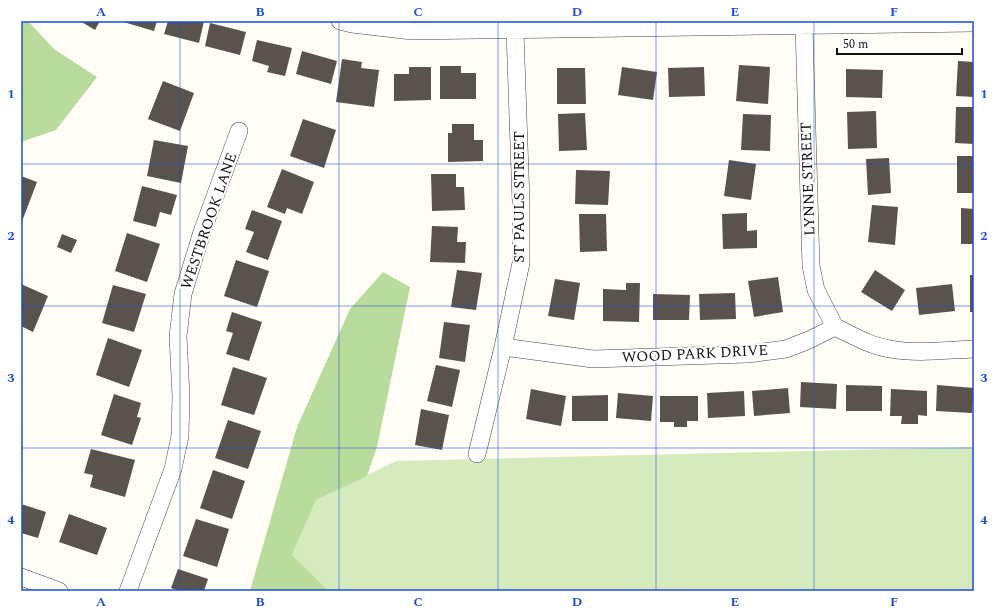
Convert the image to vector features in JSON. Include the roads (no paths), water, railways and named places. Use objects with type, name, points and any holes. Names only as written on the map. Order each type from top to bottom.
[{"type":"street","points":[[340,21],[352,24],[412,31],[516,31],[974,24]]},
{"type":"street","name":"LYNNE STREET","points":[[804,26],[811,266],[816,290],[835,326]]},
{"type":"street","name":"ST PAULS STREET","points":[[477,454],[503,347],[521,263],[521,202],[516,31]]},
{"type":"street","name":"WESTBROOK LANE","points":[[128,591],[173,469],[180,436],[181,396],[178,336],[184,294],[202,232],[239,131]]},
{"type":"street","points":[[835,326],[868,343],[889,349],[914,351],[974,349]]},
{"type":"street","name":"WOOD PARK DRIVE","points":[[503,347],[593,358],[748,354],[786,349],[809,340],[835,326]]},
{"type":"street","points":[[21,577],[59,591]]}]
